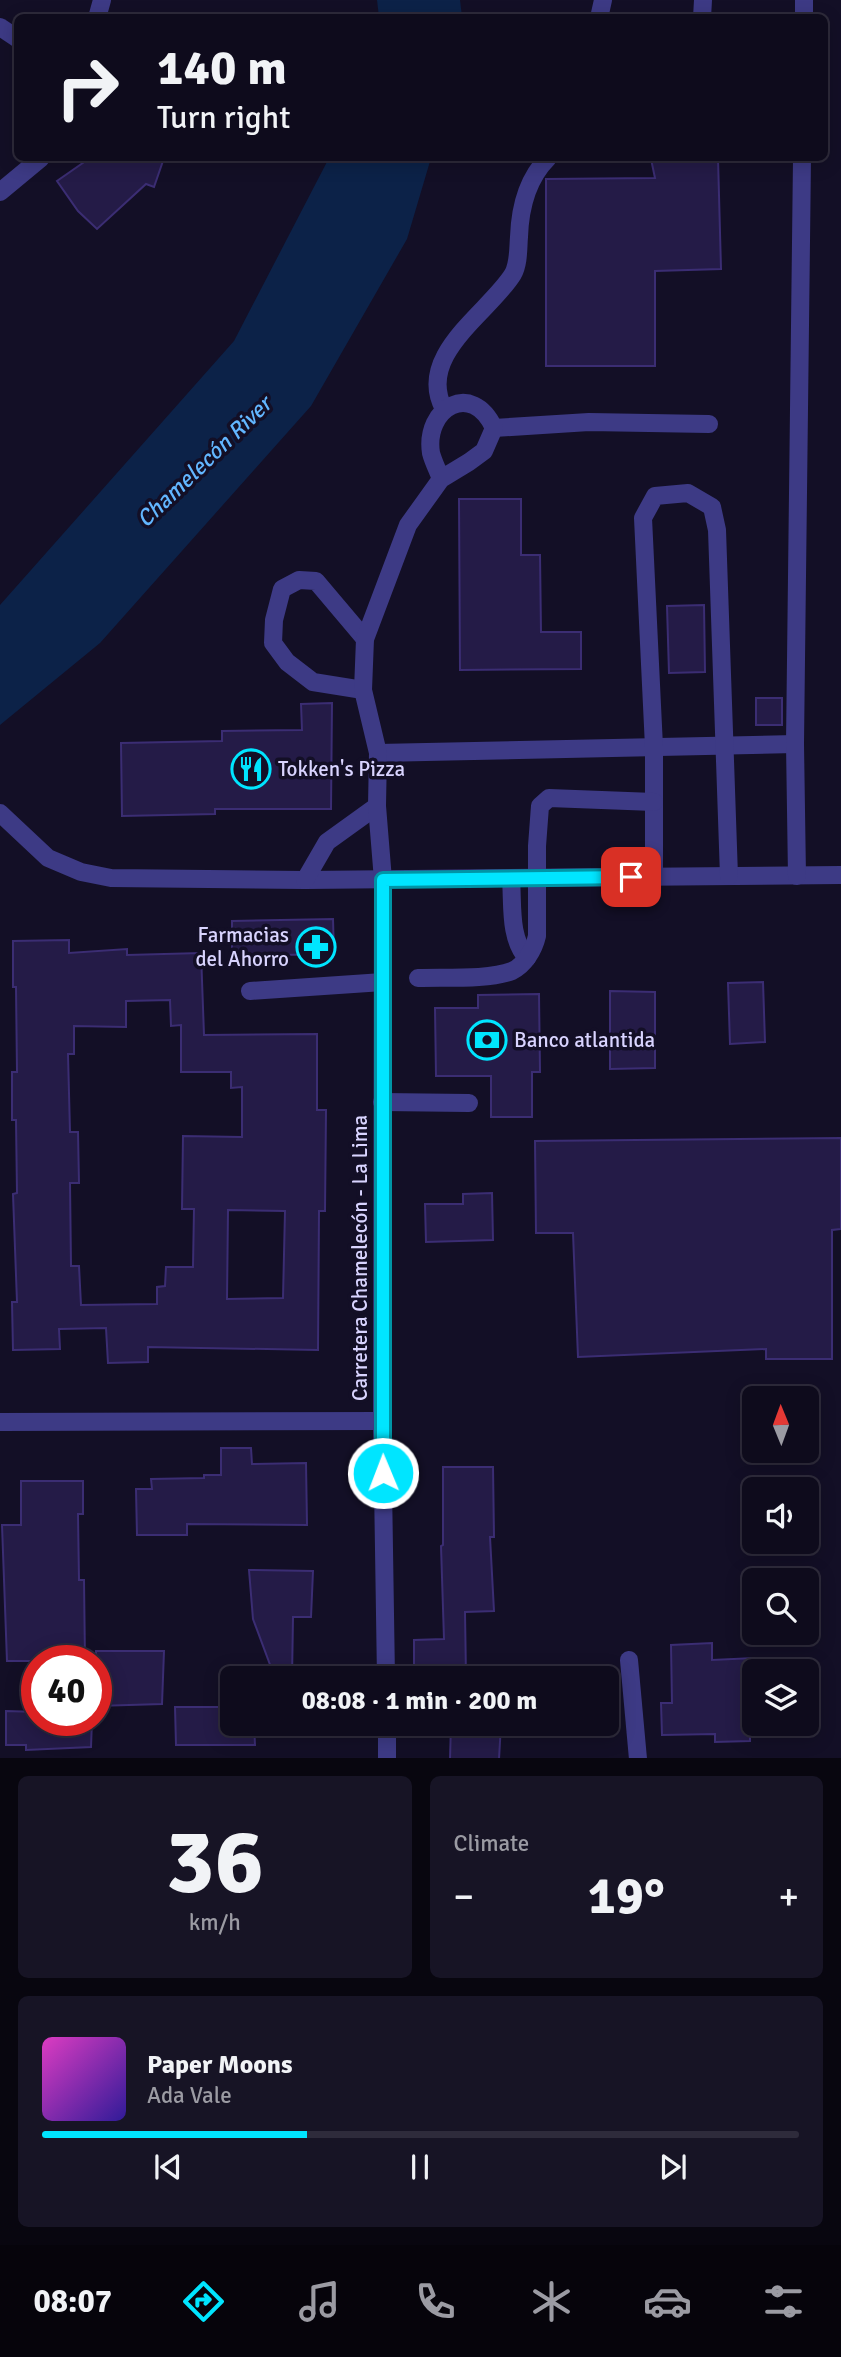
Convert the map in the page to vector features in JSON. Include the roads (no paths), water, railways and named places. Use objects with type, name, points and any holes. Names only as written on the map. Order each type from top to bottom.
[{"type":"street","points":[[0,192],[37,161]]},
{"type":"street","points":[[444,409],[436,386],[442,365],[453,344],[474,316],[514,273],[520,211],[536,170],[545,161]]},
{"type":"street","points":[[797,876],[795,744],[802,161]]},
{"type":"street","points":[[458,403],[477,405],[488,414],[494,428],[484,451],[441,479],[431,454],[431,440],[435,421],[444,409],[458,403]]},
{"type":"street","points":[[494,428],[589,422],[709,424]]},
{"type":"street","name":"Carretera Chamelecón - La Lima","points":[[386,1666],[382,1421],[383,880],[377,806],[378,753],[363,690],[365,639],[408,525],[441,479]]},
{"type":"street","points":[[654,877],[654,747],[643,518],[654,496],[688,493],[712,507],[717,530],[729,876]]},
{"type":"street","points":[[363,690],[313,682],[287,662],[274,643],[274,620],[282,589],[299,580],[316,581],[365,639]]},
{"type":"street","points":[[378,753],[795,744]]},
{"type":"street","points":[[418,978],[479,976],[513,971],[527,958],[537,936],[540,806],[549,798],[654,802]]},
{"type":"street","points":[[305,880],[327,842],[377,806]]},
{"type":"street","points":[[0,813],[48,858],[81,872],[111,878],[383,880],[841,875]]},
{"type":"street","points":[[511,879],[515,937],[518,948],[527,958]]},
{"type":"street","points":[[250,991],[383,982]]},
{"type":"street","points":[[383,1102],[469,1103]]},
{"type":"street","points":[[0,1422],[382,1421]]},
{"type":"street","points":[[629,1660],[638,1758]]},
{"type":"street","points":[[387,1736],[387,1758]]},
{"type":"water","points":[[377,0],[460,0],[462,14],[379,14]]},
{"type":"water","name":"Chamelecón River","points":[[327,161],[430,161],[407,239],[311,406],[100,643],[0,725],[0,605],[234,341]]},
{"type":"place","name":"Tokken's Pizza","points":[[251,769]]},
{"type":"place","name":"Farmacias del Ahorro","points":[[316,947]]},
{"type":"place","name":"Banco atlantida","points":[[487,1040]]}]
